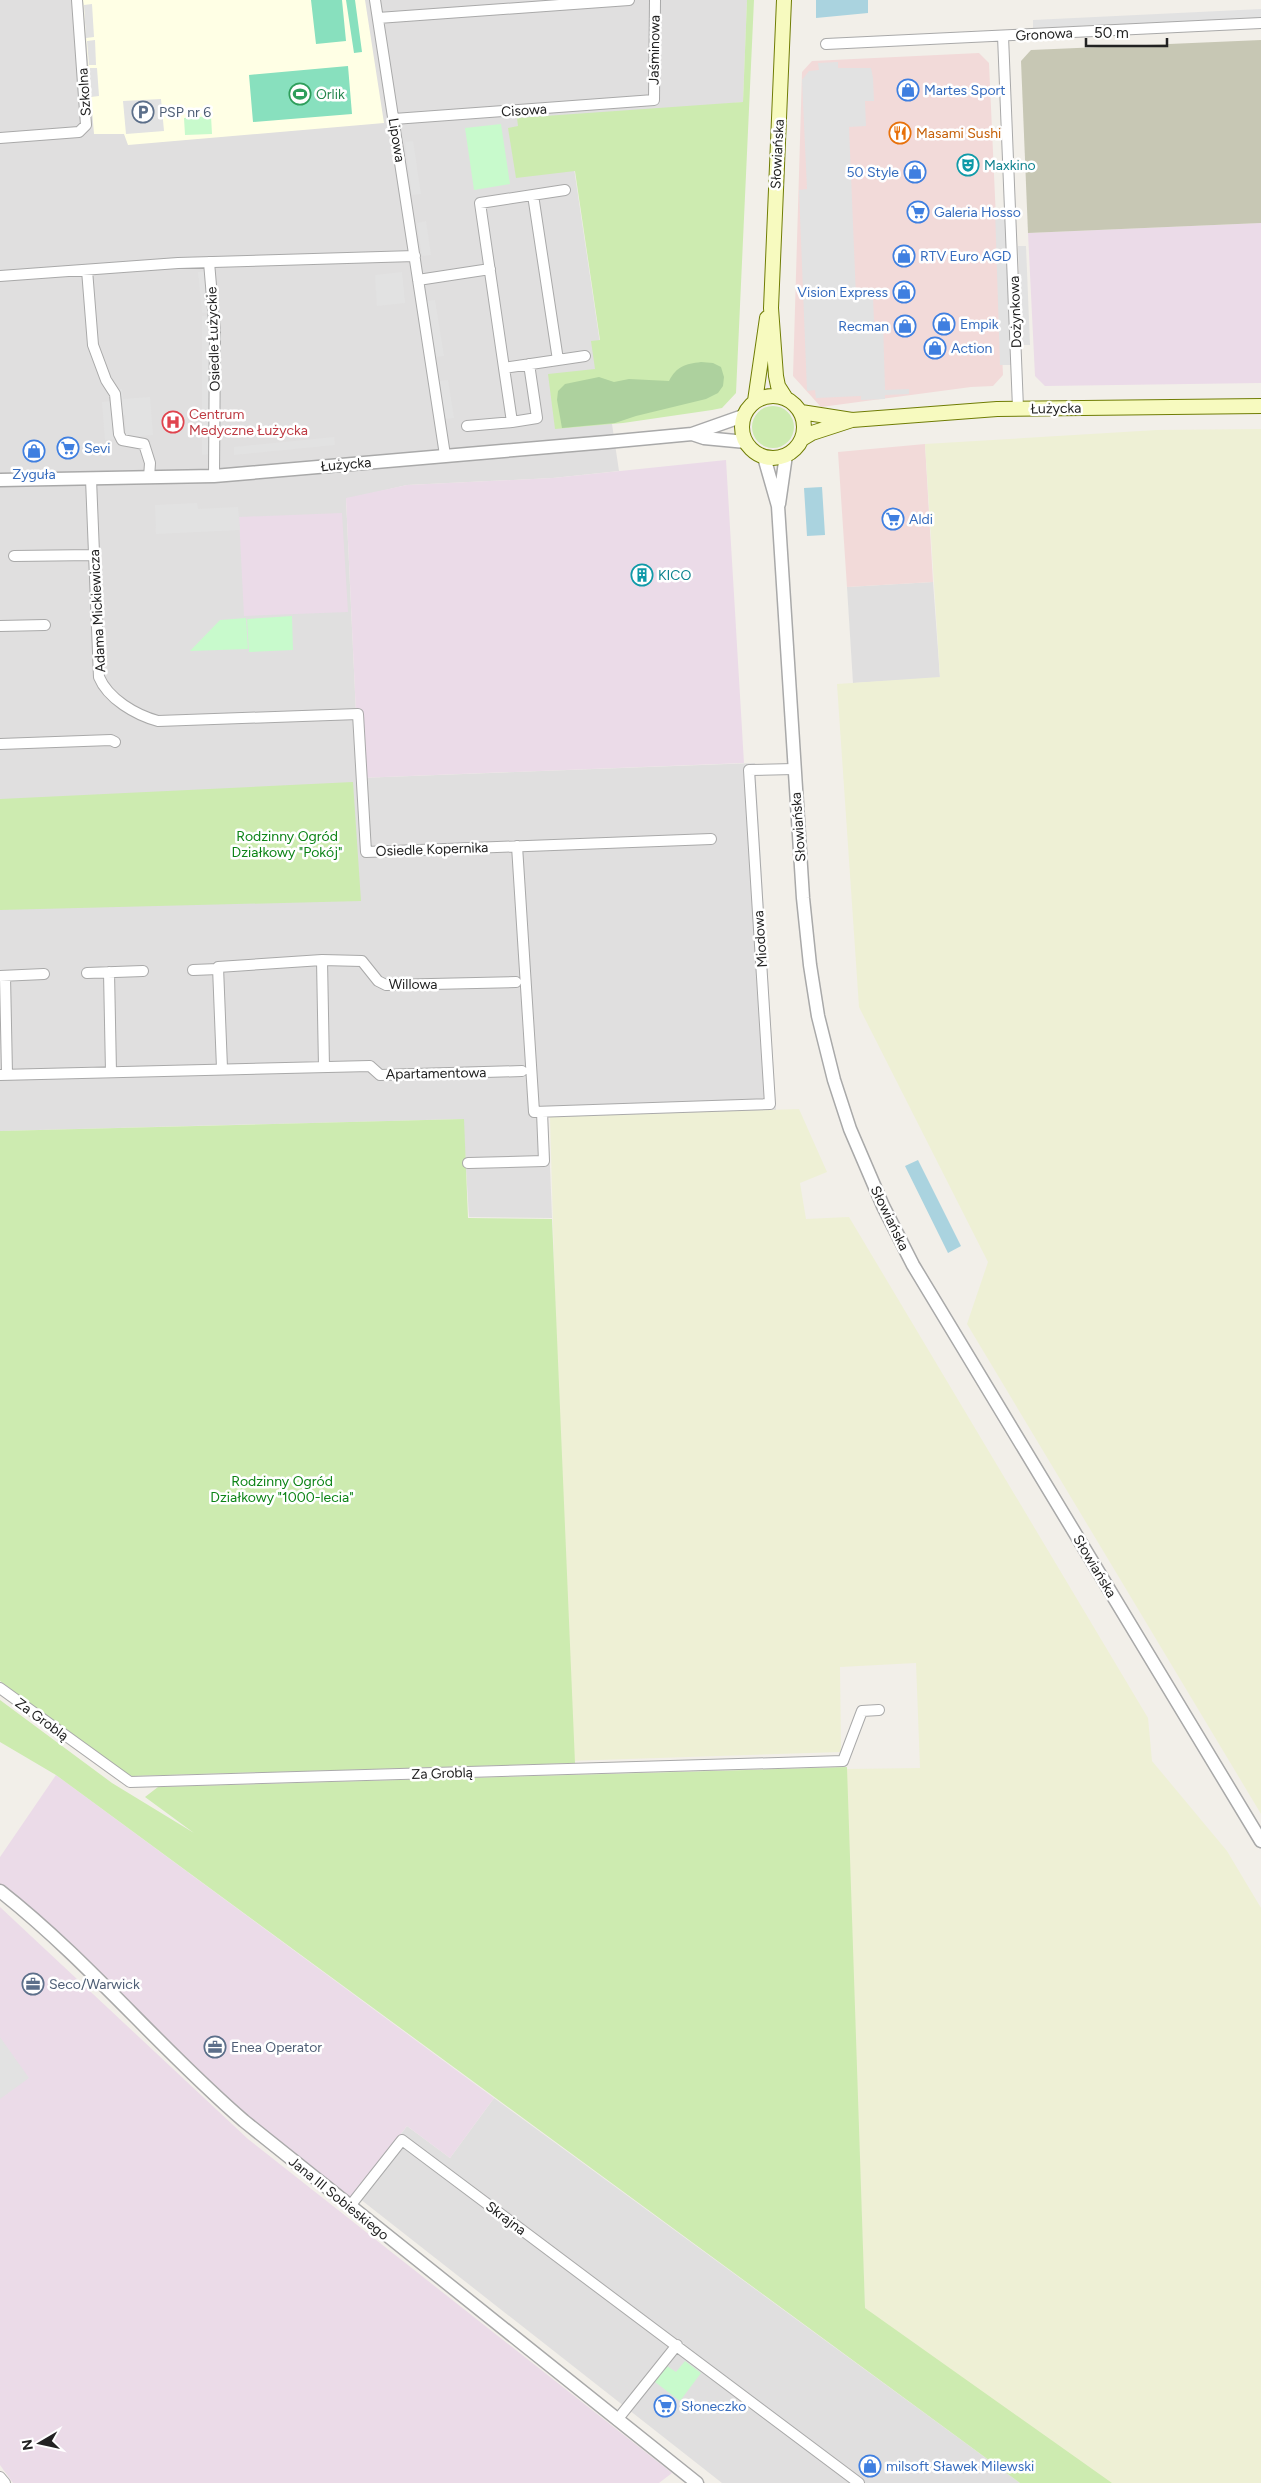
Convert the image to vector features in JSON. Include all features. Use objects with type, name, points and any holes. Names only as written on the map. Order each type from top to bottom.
[{"type":"main road","name":"Słowiańska","points":[[784,0],[771,308],[776,376],[778,386],[785,397]]},
{"type":"main road","name":"Słowiańska","points":[[756,401],[766,324],[771,308]]},
{"type":"main road","points":[[770,395],[785,397],[801,412],[805,426],[802,439],[798,446],[779,458],[764,457],[756,454],[742,434],[744,416],[756,401],[770,395]]},
{"type":"main road","name":"Łużycka","points":[[801,412],[852,420],[1018,408],[1261,406]]},
{"type":"main road","name":"Łużycka","points":[[802,439],[812,433],[852,420]]},
{"type":"street","name":"Szkolna","points":[[0,138],[79,132],[86,125],[77,0]]},
{"type":"street","name":"Lipowa","points":[[375,0],[445,456]]},
{"type":"street","points":[[378,18],[629,0]]},
{"type":"street","name":"Jaśminowa","points":[[654,100],[655,0]]},
{"type":"street","name":"Gronowa","points":[[826,44],[1261,23]]},
{"type":"street","name":"Dożynkowa","points":[[1003,36],[1018,408]]},
{"type":"street","name":"Cisowa","points":[[394,119],[654,100]]},
{"type":"street","points":[[512,422],[480,203],[565,190]]},
{"type":"street","points":[[533,195],[558,360]]},
{"type":"street","points":[[0,276],[209,262],[415,256]]},
{"type":"street","name":"Osiedle Łużyckie","points":[[209,262],[215,333],[214,476]]},
{"type":"street","points":[[418,280],[490,269]]},
{"type":"street","points":[[87,270],[93,345],[106,380],[115,394],[119,434],[122,440],[144,444],[150,463],[149,478]]},
{"type":"street","points":[[504,368],[585,356]]},
{"type":"street","points":[[467,426],[537,418],[529,364]]},
{"type":"street","name":"Łużycka","points":[[692,434],[744,416]]},
{"type":"street","name":"Łużycka","points":[[0,480],[214,476],[692,434],[746,442]]},
{"type":"street","name":"Słowiańska","points":[[786,455],[778,506],[805,925],[815,997],[834,1080],[858,1150],[913,1265],[1261,1841]]},
{"type":"street","name":"Słowiańska","points":[[764,457],[778,506]]},
{"type":"street","name":"Adama Mickiewicza","points":[[91,479],[99,677],[103,686],[110,694],[144,718],[158,722],[358,714]]},
{"type":"street","points":[[14,556],[94,555]]},
{"type":"street","points":[[0,626],[45,625]]},
{"type":"street","name":"Osiedle Kopernika","points":[[358,714],[366,852],[711,839]]},
{"type":"street","points":[[0,744],[111,740],[115,742]]},
{"type":"street","name":"Miodowa","points":[[542,1112],[770,1104],[749,770],[794,769]]},
{"type":"street","points":[[468,1163],[544,1161],[542,1112],[534,1112],[517,846]]},
{"type":"street","points":[[44,974],[3,976],[3,1075],[222,1068],[324,1067],[322,960],[218,966],[218,969],[193,970]]},
{"type":"street","name":"Willowa","points":[[322,960],[362,960],[378,981],[386,985],[516,982]]},
{"type":"street","points":[[218,969],[222,1068]]},
{"type":"street","points":[[87,973],[143,971]]},
{"type":"street","points":[[109,972],[111,1072]]},
{"type":"street","name":"Apartamentowa","points":[[324,1067],[370,1066],[380,1075],[522,1071]]},
{"type":"street","name":"Za Groblą","points":[[0,1688],[130,1782],[843,1762],[862,1711],[880,1710]]},
{"type":"street","name":"Jana III Sobieskiego","points":[[0,1891],[51,1935],[222,2102],[698,2483]]},
{"type":"street","name":"Skrajna","points":[[350,2206],[402,2140],[858,2483]]},
{"type":"street","points":[[617,2420],[677,2345]]},
{"type":"street","points":[[0,2477],[4,2483]]},
{"type":"shaded area","points":[[0,0],[747,0],[743,102],[567,121],[619,471],[553,478],[407,485],[346,499],[359,778],[755,763],[776,1110],[548,1116],[552,1218],[469,1217],[463,1119],[0,1131]]},
{"type":"shaded area","points":[[83,0],[365,0],[384,123],[128,145],[124,134],[94,134]]},
{"type":"shaded area","points":[[92,4],[94,37],[86,38],[84,5]]},
{"type":"shaded area","points":[[1261,9],[1261,18],[1033,28],[1033,20]]},
{"type":"shaded area","points":[[95,40],[96,65],[89,65],[87,41]]},
{"type":"shaded area","points":[[1261,40],[1261,223],[1028,233],[1021,61],[1031,50]]},
{"type":"shaded area","points":[[979,53],[989,63],[1003,375],[993,386],[971,387],[821,407],[793,376],[802,72],[812,61]]},
{"type":"shaded area","points":[[838,62],[838,68],[871,68],[873,78],[874,101],[865,101],[866,126],[849,127],[856,297],[873,297],[874,322],[883,322],[885,390],[909,389],[909,394],[885,395],[885,399],[861,400],[861,396],[816,398],[815,390],[807,391],[799,190],[807,189],[802,80],[809,71],[819,70],[818,63]]},
{"type":"shaded area","points":[[89,68],[97,68],[99,96],[91,97]]},
{"type":"shaded area","name":"PSP nr 6","points":[[161,99],[164,131],[126,134],[123,101]]},
{"type":"shaded area","points":[[413,141],[421,194],[412,195],[405,142]]},
{"type":"shaded area","points":[[995,209],[1006,209],[1011,365],[1000,365]]},
{"type":"shaded area","points":[[426,221],[431,255],[422,256],[417,223]]},
{"type":"shaded area","points":[[1261,223],[1261,383],[1045,386],[1035,376],[1028,233]]},
{"type":"shaded area","points":[[1018,246],[1026,246],[1030,345],[1022,345]]},
{"type":"shaded area","points":[[207,271],[210,312],[202,313],[198,272]]},
{"type":"shaded area","points":[[402,272],[405,303],[377,306],[375,275]]},
{"type":"shaded area","points":[[435,300],[444,356],[435,357],[426,301]]},
{"type":"shaded area","points":[[211,315],[210,454],[202,455],[202,316]]},
{"type":"shaded area","points":[[448,380],[454,418],[445,419],[439,381]]},
{"type":"shaded area","points":[[117,389],[122,389],[123,399],[150,397],[153,435],[126,437],[125,415],[119,415]]},
{"type":"shaded area","points":[[112,401],[115,439],[105,440],[102,402]]},
{"type":"shaded area","points":[[1261,429],[1261,1814],[967,1324],[988,1262],[859,1007],[837,684],[940,677],[925,444],[1157,430]]},
{"type":"shaded area","points":[[334,437],[335,445],[234,455],[234,447]]},
{"type":"shaded area","points":[[925,444],[933,582],[847,587],[838,452]]},
{"type":"shaded area","points":[[726,460],[744,763],[359,778],[346,498],[407,485],[553,478]]},
{"type":"shaded area","points":[[197,503],[198,509],[238,507],[240,530],[156,534],[155,505]]},
{"type":"shaded area","points":[[342,513],[348,612],[244,616],[239,517]]},
{"type":"shaded area","points":[[933,582],[940,678],[853,683],[847,587]]},
{"type":"shaded area","points":[[799,1109],[827,1172],[800,1183],[806,1219],[849,1217],[1148,1718],[1152,1761],[1227,1851],[1261,1908],[1261,2483],[1110,2483],[865,2311],[845,1769],[920,1768],[916,1663],[840,1667],[841,1752],[568,1761],[550,1117]]},
{"type":"shaded area","points":[[56,1775],[494,2098],[450,2158],[407,2126],[342,2209],[221,2110],[131,2012],[0,1888],[0,1857]]},
{"type":"shaded area","points":[[0,1907],[248,2139],[672,2473],[659,2483],[13,2483],[0,2465]]},
{"type":"shaded area","points":[[0,2037],[29,2078],[0,2099]]},
{"type":"shaded area","points":[[494,2098],[1020,2483],[722,2483],[355,2195],[407,2126],[450,2158]]},
{"type":"green space","points":[[311,0],[342,0],[346,41],[316,44]]},
{"type":"green space","points":[[346,0],[355,0],[362,52],[354,53]]},
{"type":"green space","points":[[747,0],[754,0],[736,393],[722,408],[712,410],[623,423],[555,429],[548,374],[595,369],[591,341],[600,340],[575,171],[516,178],[508,128],[518,126],[517,118],[743,102]]},
{"type":"green space","name":"Orlik","points":[[348,66],[352,114],[253,122],[249,75]]},
{"type":"green space","points":[[211,116],[212,134],[185,135],[184,118]]},
{"type":"green space","points":[[501,124],[510,184],[474,190],[465,128]]},
{"type":"green space","points":[[701,362],[713,363],[721,367],[724,377],[723,386],[718,393],[706,399],[615,423],[562,428],[557,400],[558,391],[565,384],[599,377],[614,382],[629,379],[669,381],[678,369]]},
{"type":"green space","points":[[773,406],[788,412],[794,427],[788,442],[773,448],[758,442],[752,427],[758,412]]},
{"type":"green space","points":[[292,616],[293,650],[249,652],[247,619]]},
{"type":"green space","points":[[246,618],[248,649],[190,651],[220,620]]},
{"type":"green space","name":"Rodzinny Ogród Działkowy \"Pokój\"","points":[[353,782],[361,901],[0,910],[0,799]]},
{"type":"green space","name":"Rodzinny Ogród Działkowy \"1000-lecia\"","points":[[464,1119],[468,1218],[552,1219],[575,1763],[132,1776],[125,1773],[0,1681],[0,1131]]},
{"type":"green space","points":[[0,1700],[112,1783],[194,1833],[145,1797],[158,1787],[847,1767],[865,2308],[1112,2483],[1020,2483],[56,1775],[0,1742]]},
{"type":"green space","points":[[685,2361],[701,2373],[680,2401],[655,2382],[667,2366],[676,2372]]},
{"type":"water","points":[[816,0],[868,0],[868,13],[816,18]]},
{"type":"water","points":[[822,487],[825,535],[807,536],[804,488]]},
{"type":"water","points":[[918,1160],[961,1246],[948,1253],[905,1166]]},
{"type":"place","name":"Martes Sport","points":[[908,90]]},
{"type":"place","name":"Orlik","points":[[300,94]]},
{"type":"place","name":"PSP nr 6","points":[[143,112]]},
{"type":"place","name":"Masami Sushi","points":[[900,133]]},
{"type":"place","name":"Maxkino","points":[[968,165]]},
{"type":"place","name":"50 Style","points":[[915,172]]},
{"type":"place","name":"Galeria Hosso","points":[[918,212]]},
{"type":"place","name":"RTV Euro AGD","points":[[904,256]]},
{"type":"place","name":"Vision Express","points":[[904,292]]},
{"type":"place","name":"Empik","points":[[944,324]]},
{"type":"place","name":"Recman","points":[[905,326]]},
{"type":"place","name":"Action","points":[[935,348]]},
{"type":"place","name":"Centrum Medyczne Łużycka","points":[[173,422]]},
{"type":"place","name":"Sevi","points":[[68,448]]},
{"type":"place","name":"Zyguła","points":[[34,451]]},
{"type":"place","name":"Aldi","points":[[893,519]]},
{"type":"place","name":"KICO","points":[[642,575]]},
{"type":"place","name":"Seco/Warwick","points":[[33,1984]]},
{"type":"place","name":"Enea Operator","points":[[215,2047]]},
{"type":"place","name":"Słoneczko","points":[[665,2406]]},
{"type":"place","name":"milsoft Sławek Milewski","points":[[870,2466]]}]
